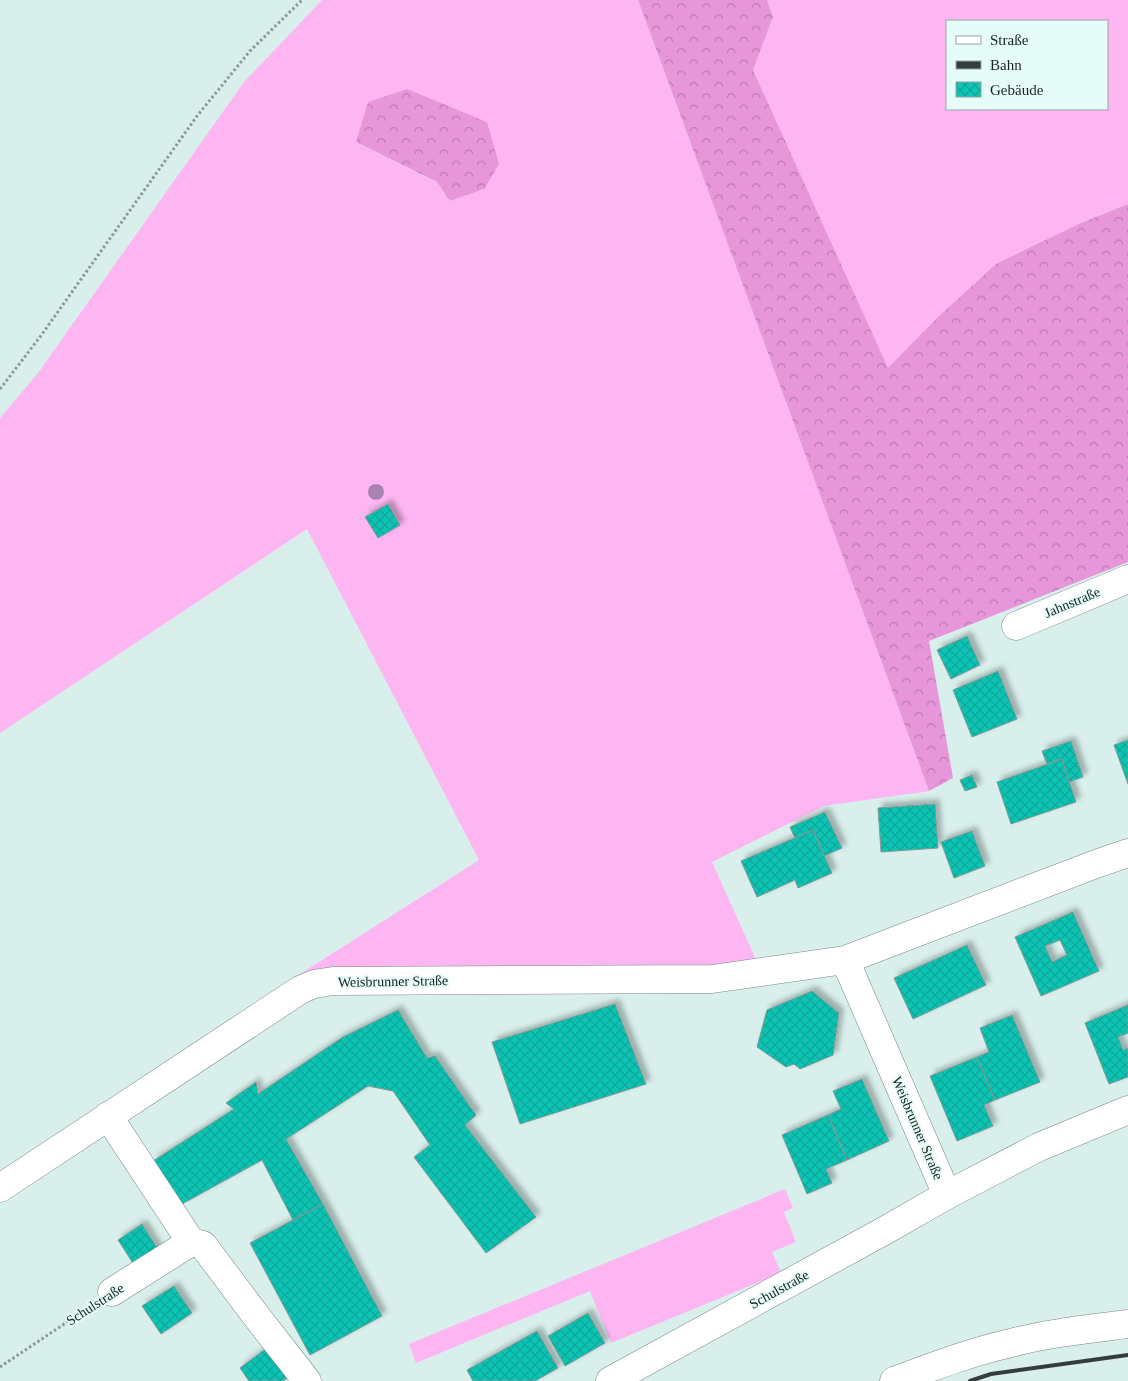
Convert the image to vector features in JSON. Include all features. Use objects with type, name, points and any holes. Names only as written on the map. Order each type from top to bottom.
[{"type":"street","name":"Jahnstraße","points":[[1016,626],[1128,579]]},
{"type":"street","name":"Weisbrunner Straße","points":[[0,1188],[300,990],[314,984],[333,982],[712,979],[845,960],[1128,853]]},
{"type":"street","name":"Weisbrunner Straße","points":[[845,960],[947,1195],[1039,1147],[1128,1110]]},
{"type":"street","points":[[108,1116],[191,1242],[203,1245],[307,1381]]},
{"type":"street","name":"Schulstraße","points":[[610,1381],[947,1195]]},
{"type":"street","name":"Schulstraße","points":[[112,1292],[191,1242]]},
{"type":"street","points":[[894,1381],[950,1360],[1011,1342],[1066,1332],[1128,1324]]},
{"type":"path","points":[[0,389],[40,337],[197,116],[250,51],[302,0]]},
{"type":"path","name":"Schulstraße","points":[[0,1367],[112,1292]]},
{"type":"shaded area","points":[[322,0],[638,0],[929,791],[824,806],[712,862],[758,964],[294,978],[479,860],[307,529],[0,733],[0,418],[38,373],[244,82]],"holes":[[[356,142],[484,189],[450,201],[438,183]]]},
{"type":"shaded area","points":[[767,0],[1128,0],[1128,204],[1081,223],[888,369],[753,70],[773,17]]},
{"type":"shaded area","points":[[785,1189],[793,1208],[784,1212],[796,1242],[772,1252],[781,1273],[611,1343],[590,1291],[416,1363],[409,1344]]},
{"type":"green space","points":[[638,0],[767,0],[773,17],[753,70],[888,368],[938,317],[996,264],[1081,223],[1128,204],[1128,562],[929,641],[953,778],[929,791]]},
{"type":"green space","points":[[407,89],[487,122],[499,164],[484,189],[450,201],[437,182],[356,142],[368,102]]},
{"type":"building","points":[[388,504],[400,525],[378,538],[365,517]]},
{"type":"building","points":[[967,636],[980,665],[951,679],[937,650]]},
{"type":"building","points":[[998,671],[1017,719],[972,737],[953,690]]},
{"type":"building","points":[[1128,740],[1128,784],[1114,745]]},
{"type":"building","points":[[1071,741],[1083,777],[1069,782],[1062,759],[1047,764],[1042,751]]},
{"type":"building","points":[[1062,759],[1076,802],[1011,824],[997,782]]},
{"type":"building","points":[[972,775],[977,787],[965,791],[960,780]]},
{"type":"building","points":[[935,804],[938,848],[881,852],[878,808]]},
{"type":"building","points":[[825,812],[842,848],[824,856],[813,830],[795,838],[790,827]]},
{"type":"building","points":[[813,830],[832,873],[798,888],[795,880],[757,897],[741,861]]},
{"type":"building","points":[[972,831],[985,866],[954,878],[941,842]]},
{"type":"building","points":[[1073,912],[1099,971],[1041,996],[1015,937]],"holes":[[[1060,940],[1067,955],[1052,962],[1045,946]]]},
{"type":"building","points":[[967,945],[986,985],[913,1019],[894,978]]},
{"type":"building","points":[[812,991],[839,1013],[833,1055],[800,1069],[794,1064],[786,1067],[757,1047],[767,1010]]},
{"type":"building","points":[[615,1004],[646,1084],[520,1124],[492,1042]]},
{"type":"building","points":[[1128,1005],[1128,1033],[1118,1037],[1123,1050],[1128,1048],[1128,1077],[1109,1084],[1085,1023]]},
{"type":"building","points":[[398,1010],[427,1058],[435,1056],[476,1115],[465,1125],[536,1217],[486,1253],[414,1157],[430,1145],[393,1091],[368,1086],[286,1139],[323,1204],[293,1220],[262,1160],[182,1204],[153,1161],[234,1109],[226,1103],[256,1082],[258,1094],[343,1037]]},
{"type":"building","points":[[1012,1015],[1040,1082],[995,1100],[977,1057],[989,1052],[980,1028]]},
{"type":"building","points":[[977,1057],[995,1100],[984,1105],[993,1126],[957,1141],[930,1076]]},
{"type":"building","points":[[862,1079],[889,1141],[847,1160],[828,1115],[841,1109],[833,1091]]},
{"type":"building","points":[[828,1115],[847,1160],[826,1169],[832,1183],[807,1194],[782,1135]]},
{"type":"building","points":[[323,1204],[382,1316],[310,1355],[250,1243]]},
{"type":"building","points":[[142,1224],[164,1259],[140,1274],[118,1240]]},
{"type":"building","points":[[174,1286],[192,1313],[161,1334],[142,1306]]},
{"type":"building","points":[[588,1313],[605,1343],[565,1366],[548,1336]]},
{"type":"building","points":[[537,1331],[558,1368],[535,1381],[473,1381],[467,1370]]},
{"type":"building","points":[[268,1347],[290,1376],[283,1381],[249,1381],[240,1368]]},
{"type":"railway","points":[[970,1381],[991,1374],[1128,1355]]}]
